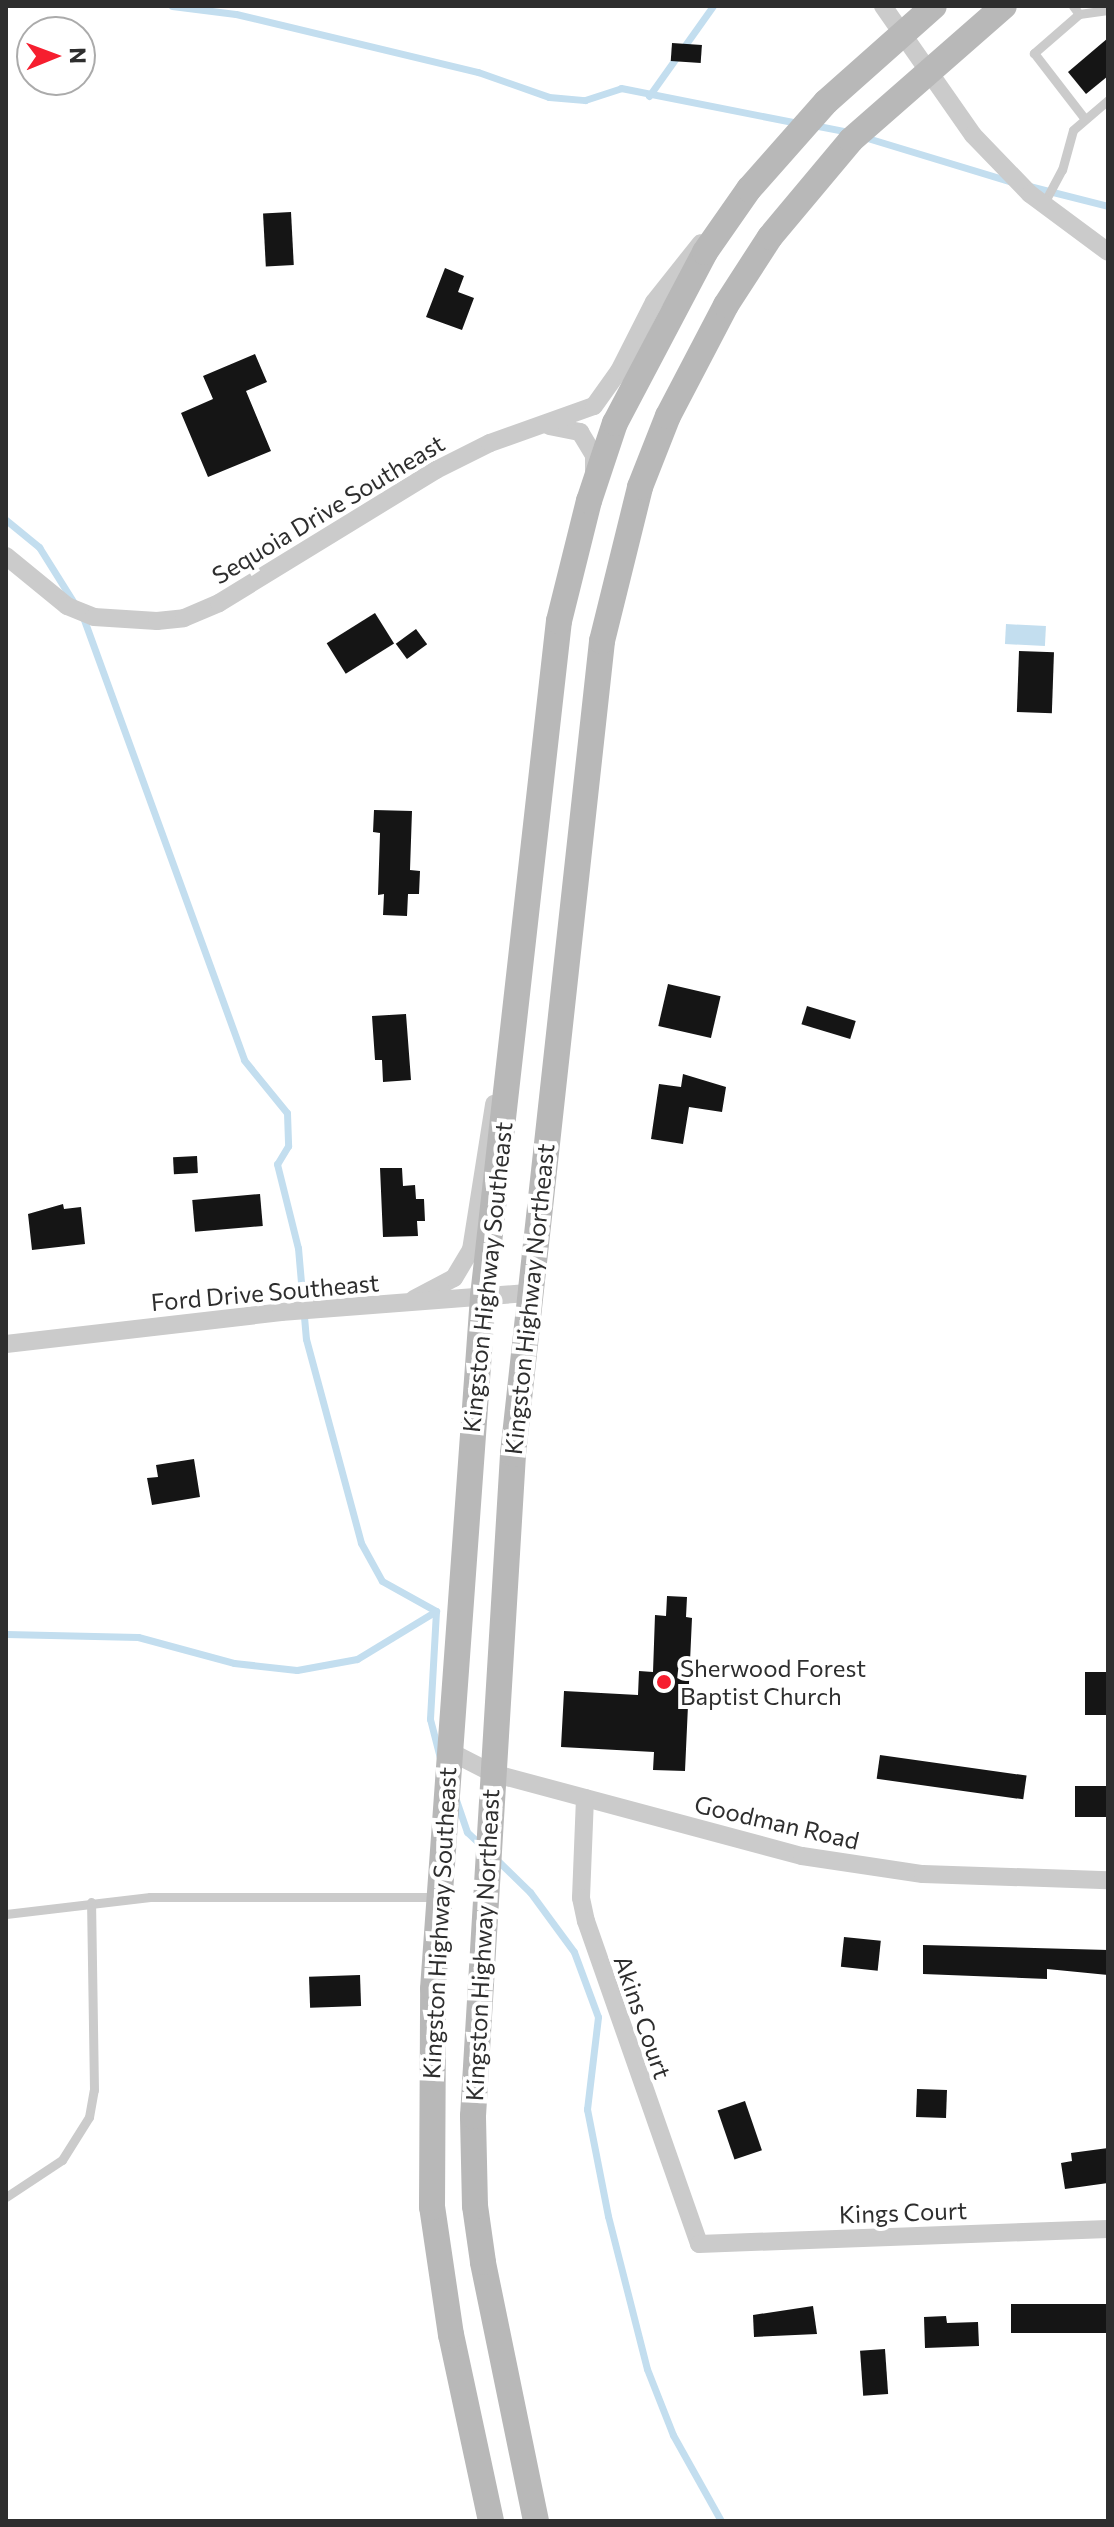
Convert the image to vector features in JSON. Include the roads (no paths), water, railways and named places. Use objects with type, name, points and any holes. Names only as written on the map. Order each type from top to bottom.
[{"type":"main road","name":"Kingston Highway Southeast","points":[[491,2521],[451,2335],[432,2207],[439,1897],[447,1750],[483,1296],[549,683],[559,621],[594,484],[646,356],[705,252],[742,200],[826,102],[903,30],[934,6]]},
{"type":"main road","name":"Kingston Highway Northeast","points":[[536,2521],[492,2318],[475,2206],[473,2116],[492,1773],[530,1293],[596,683],[637,501],[668,416],[726,305],[770,237],[851,140],[1004,6]]},
{"type":"street","points":[[883,6],[903,30],[973,135],[1043,205],[1108,252]]},
{"type":"street","name":"Sequoia Drive Southeast","points":[[6,556],[67,606],[94,617],[119,622],[184,618],[269,577],[436,470],[490,443],[549,426],[594,406],[608,391],[654,302],[742,200]]},
{"type":"street","points":[[549,426],[580,432],[590,445],[594,484]]},
{"type":"street","points":[[405,1304],[454,1278],[471,1250],[483,1150],[513,1028]]},
{"type":"street","name":"Ford Drive Southeast","points":[[6,1344],[530,1293]]},
{"type":"street","name":"Goodman Road","points":[[447,1750],[492,1773],[802,1856],[884,1871],[1108,1880]]},
{"type":"street","name":"Akins Court","points":[[585,1798],[581,1898],[586,1921],[699,2244]]},
{"type":"street","name":"Kings Court","points":[[699,2244],[1108,2229]]},
{"type":"lane","points":[[1085,119],[1034,53],[1076,10],[1108,10]]},
{"type":"lane","points":[[1043,205],[1062,170],[1073,130],[1108,100]]},
{"type":"lane","points":[[6,1914],[150,1897],[439,1897]]},
{"type":"lane","points":[[6,2197],[62,2160],[89,2117],[95,2062],[91,1902]]},
{"type":"water","points":[[1006,624],[1046,626],[1045,646],[1005,644]]},
{"type":"waterway","points":[[172,6],[236,14],[478,72],[549,97],[585,100],[621,88],[797,123]]},
{"type":"waterway","points":[[649,96],[713,6]]},
{"type":"waterway","points":[[813,125],[848,132]]},
{"type":"waterway","points":[[864,137],[1009,181]]},
{"type":"waterway","points":[[1029,186],[1108,206]]},
{"type":"waterway","points":[[6,520],[39,547],[74,603]]},
{"type":"waterway","points":[[83,617],[244,1060],[287,1113],[288,1146],[277,1164],[298,1248],[306,1339],[361,1543],[382,1581],[436,1611]]},
{"type":"waterway","points":[[436,1611],[430,1719],[440,1758]]},
{"type":"waterway","points":[[6,1634],[138,1637],[234,1663],[297,1670],[357,1659],[436,1611]]},
{"type":"waterway","points":[[456,1800],[467,1832],[483,1847]]},
{"type":"waterway","points":[[495,1858],[530,1892],[574,1952],[598,2017],[587,2109],[608,2216],[647,2369],[673,2435],[721,2521]]},
{"type":"place","name":"Sherwood Forest Baptist Church","points":[[664,1682]]}]
